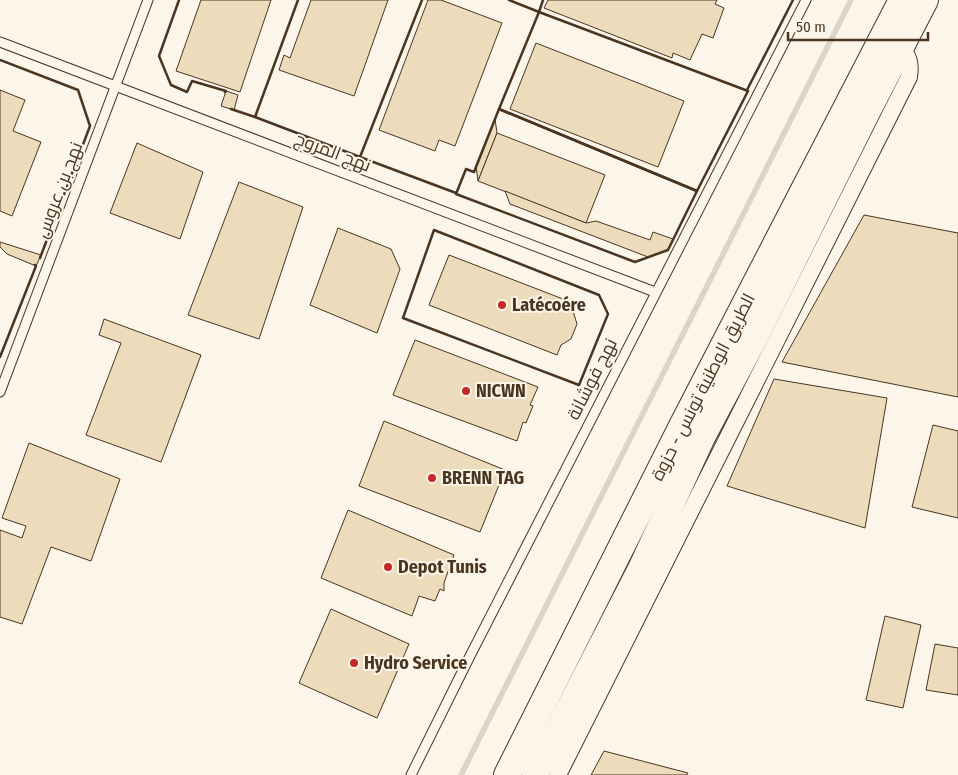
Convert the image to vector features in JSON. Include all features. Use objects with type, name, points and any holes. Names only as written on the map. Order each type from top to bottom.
[{"type":"main road","name":"الطريق الوطنية تونس - حزوة","points":[[507,775],[687,417],[902,0]]},
{"type":"main road","name":"الطريق الوطنية تونس - حزوة","points":[[535,775],[641,569],[702,437],[755,338],[925,0]]},
{"type":"street","points":[[558,775],[909,78],[910,65],[908,56],[901,46]]},
{"type":"lane","name":"نهج بن عروس","points":[[0,392],[148,0]]},
{"type":"lane","name":"نهج فوشانة","points":[[411,775],[655,292],[806,0]]},
{"type":"lane","name":"نهج المروج","points":[[0,42],[655,292]]},
{"type":"building","points":[[201,0],[271,0],[240,92],[176,71]]},
{"type":"building","points":[[311,0],[388,0],[354,96],[279,70],[284,55],[290,58]]},
{"type":"building","points":[[428,0],[441,0],[502,23],[455,146],[439,140],[435,151],[379,130]]},
{"type":"building","points":[[548,0],[717,0],[715,4],[724,8],[713,38],[702,34],[690,60],[673,53],[672,58],[544,8]]},
{"type":"building","points":[[536,43],[684,101],[658,167],[510,109]]},
{"type":"building","points":[[0,90],[25,100],[13,131],[41,142],[12,216],[0,211]]},
{"type":"building","points":[[226,91],[238,95],[234,110],[221,106]]},
{"type":"building","points":[[495,119],[497,133],[478,181],[476,166]]},
{"type":"building","points":[[497,133],[605,175],[586,223],[478,181]]},
{"type":"building","points":[[137,143],[203,172],[180,239],[110,213]]},
{"type":"building","points":[[239,182],[303,207],[259,339],[188,315]]},
{"type":"building","points":[[505,191],[586,223],[596,221],[650,240],[653,232],[673,239],[668,250],[648,257],[510,204]]},
{"type":"building","points":[[864,215],[958,233],[958,397],[782,362]]},
{"type":"building","points":[[338,228],[391,249],[400,269],[377,333],[310,305]]},
{"type":"building","points":[[0,242],[41,255],[36,266],[7,254],[0,247]]},
{"type":"building","name":"Latécoére","points":[[449,255],[576,304],[573,311],[577,324],[571,339],[561,345],[557,355],[429,305]]},
{"type":"building","points":[[104,319],[201,355],[161,462],[86,435],[121,343],[99,335]]},
{"type":"building","name":"NICWN","points":[[415,340],[538,387],[530,405],[533,406],[526,423],[523,422],[517,441],[393,395]]},
{"type":"building","points":[[774,379],[887,398],[865,528],[727,486]]},
{"type":"building","name":"BRENN TAG","points":[[384,421],[505,470],[480,532],[359,486]]},
{"type":"building","points":[[933,425],[958,431],[958,518],[912,507]]},
{"type":"building","points":[[29,443],[120,479],[91,561],[51,547],[22,624],[0,617],[0,530],[22,538],[26,526],[2,518]]},
{"type":"building","name":"Depot Tunis","points":[[348,510],[454,555],[444,583],[444,591],[440,589],[435,601],[419,596],[412,616],[321,578]]},
{"type":"building","name":"Hydro Service","points":[[331,609],[409,644],[377,718],[299,683]]},
{"type":"building","points":[[885,616],[921,625],[903,708],[866,700]]},
{"type":"building","points":[[935,644],[958,648],[958,695],[926,690]]},
{"type":"building","points":[[604,751],[688,773],[687,775],[591,775]]},
{"type":"waterway","points":[[461,775],[851,0]]},
{"type":"wall","points":[[179,0],[159,56],[171,85],[187,92],[192,81],[225,92]]},
{"type":"wall","points":[[298,0],[255,117],[360,157]]},
{"type":"wall","points":[[422,0],[360,157],[456,193]]},
{"type":"wall","points":[[509,0],[539,12]]},
{"type":"wall","points":[[539,12],[543,0]]},
{"type":"wall","points":[[747,90],[793,0]]},
{"type":"wall","points":[[539,12],[748,91],[697,191],[499,109],[539,12]]},
{"type":"wall","points":[[0,60],[78,90],[90,126],[40,258]]},
{"type":"wall","points":[[231,109],[255,117],[256,115]]},
{"type":"wall","points":[[499,109],[697,191],[668,250],[635,262],[456,194],[466,169],[474,172],[499,109]]},
{"type":"wall","points":[[434,230],[599,295],[608,314],[579,385],[403,318],[434,230]]},
{"type":"wall","points":[[0,357],[35,265]]},
{"type":"place","name":"Latécoére","points":[[502,305]]},
{"type":"place","name":"NICWN","points":[[466,391]]},
{"type":"place","name":"BRENN TAG","points":[[432,478]]},
{"type":"place","name":"Depot Tunis","points":[[388,567]]},
{"type":"place","name":"Hydro Service","points":[[354,663]]}]
